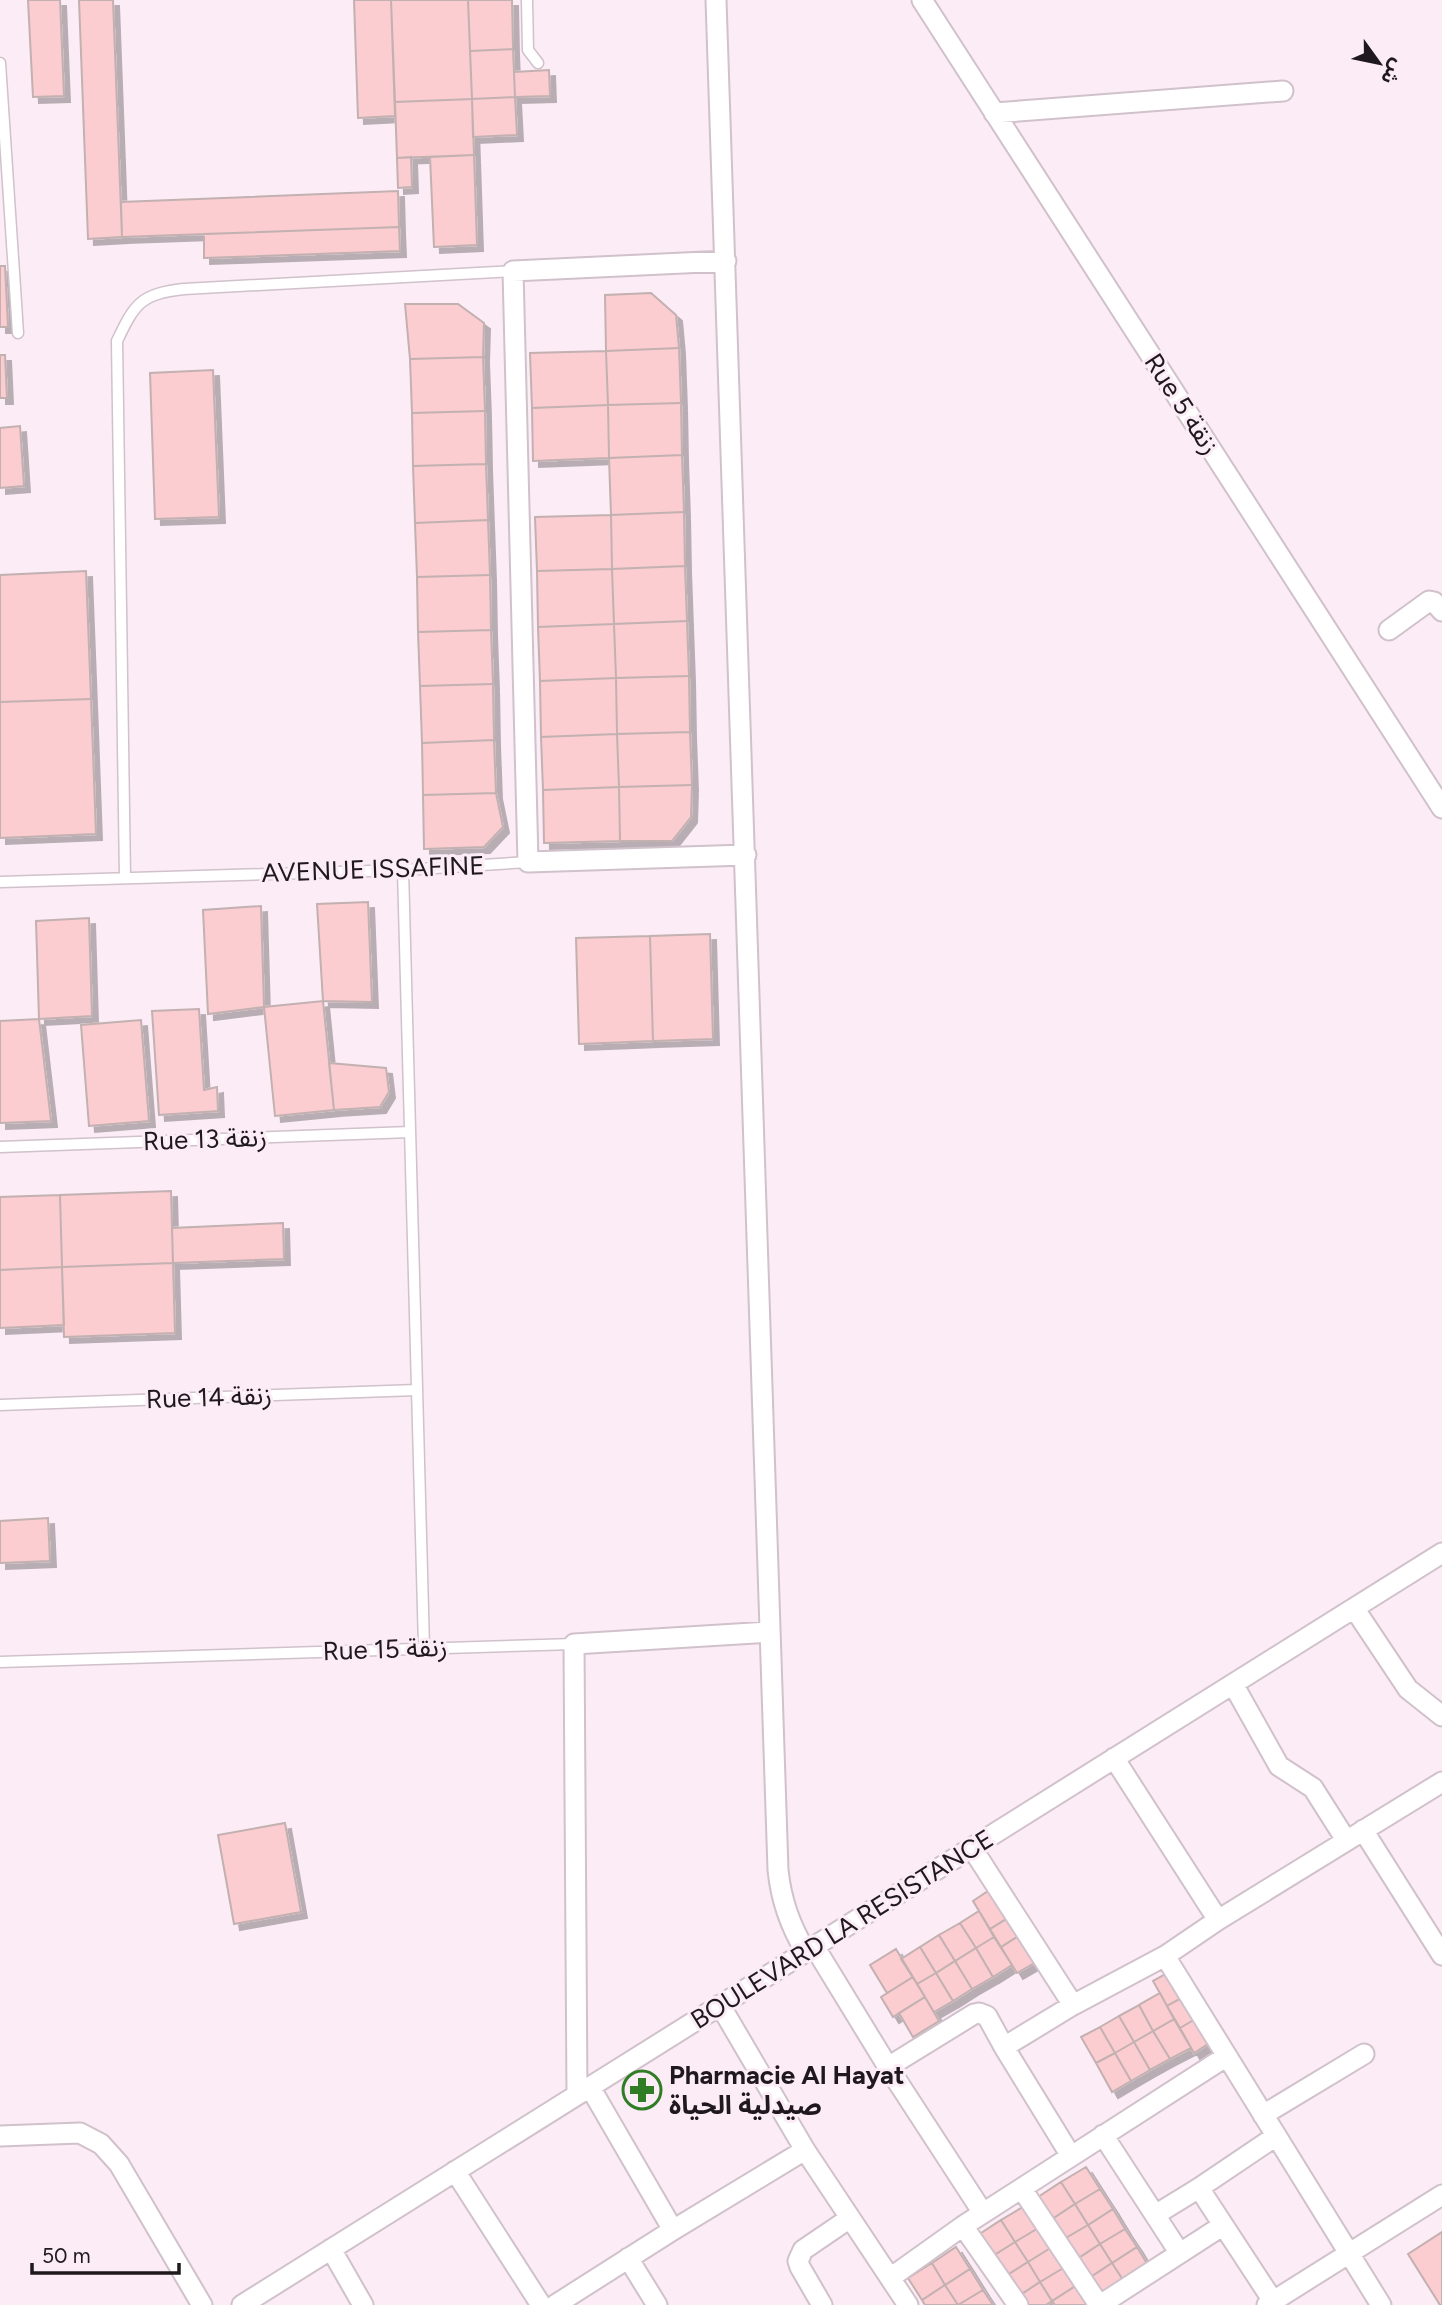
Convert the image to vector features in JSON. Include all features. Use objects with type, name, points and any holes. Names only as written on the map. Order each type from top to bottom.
[{"type":"street","points":[[716,0],[780,1887],[789,1921],[984,2214]]},
{"type":"street","name":"Rue 5 زنقة","points":[[922,0],[1442,808]]},
{"type":"street","points":[[994,113],[1283,91]]},
{"type":"street","points":[[528,862],[513,271],[726,261]]},
{"type":"street","points":[[1389,630],[1429,601],[1434,602],[1442,611]]},
{"type":"street","name":"AVENUE ISSAFINE","points":[[528,862],[746,855]]},
{"type":"street","name":"BOULEVARD LA RESISTANCE","points":[[242,2305],[1442,1553]]},
{"type":"street","points":[[1354,1608],[1408,1689],[1442,1716]]},
{"type":"street","name":"Rue 15 زنقة","points":[[574,1644],[770,1632]]},
{"type":"street","points":[[574,1644],[583,2091],[673,2230]]},
{"type":"street","points":[[1233,1684],[1279,1766],[1313,1788],[1354,1835],[1442,1955]]},
{"type":"street","points":[[1114,1758],[1218,1920]]},
{"type":"street","points":[[1004,2048],[1073,2005],[1165,1955],[1442,1782]]},
{"type":"street","points":[[972,1848],[1073,2005]]},
{"type":"street","points":[[1165,1955],[1381,2305]]},
{"type":"street","points":[[720,2005],[805,2150],[908,2305]]},
{"type":"street","points":[[888,2067],[974,2014],[987,2016],[1071,2156]]},
{"type":"street","points":[[1263,2115],[1364,2054]]},
{"type":"street","points":[[890,2278],[963,2226],[1227,2056]]},
{"type":"street","points":[[0,2136],[80,2133],[102,2144],[119,2164],[202,2305]]},
{"type":"street","points":[[1103,2136],[1179,2252]]},
{"type":"street","points":[[1155,2215],[1276,2136]]},
{"type":"street","points":[[455,2171],[555,2304],[805,2150]]},
{"type":"street","points":[[1199,2188],[1270,2303],[1442,2195]]},
{"type":"street","points":[[1022,2189],[1099,2305],[1222,2226]]},
{"type":"street","points":[[822,2305],[800,2267],[800,2256],[803,2250],[850,2218]]},
{"type":"street","points":[[963,2226],[1018,2305]]},
{"type":"street","points":[[331,2249],[363,2305]]},
{"type":"street","points":[[628,2258],[657,2305]]},
{"type":"lane","points":[[527,0],[528,50],[538,64]]},
{"type":"lane","points":[[0,63],[18,333]]},
{"type":"lane","points":[[125,878],[117,341],[128,316],[142,300],[158,292],[513,271]]},
{"type":"lane","name":"AVENUE ISSAFINE","points":[[0,882],[403,870],[528,862]]},
{"type":"lane","points":[[403,870],[424,1647]]},
{"type":"lane","name":"Rue 13 زنقة","points":[[0,1147],[410,1132]]},
{"type":"lane","name":"Rue 14 زنقة","points":[[0,1405],[417,1390]]},
{"type":"lane","name":"Rue 15 زنقة","points":[[0,1661],[574,1644]]},
{"type":"building","points":[[28,0],[60,0],[64,96],[33,97]]},
{"type":"building","points":[[79,0],[113,0],[122,237],[88,239]]},
{"type":"building","points":[[354,0],[391,0],[395,116],[358,118]]},
{"type":"building","points":[[391,0],[468,0],[472,99],[395,102]]},
{"type":"building","points":[[468,0],[512,0],[513,49],[470,51]]},
{"type":"building","points":[[513,49],[515,97],[472,99],[470,51]]},
{"type":"building","points":[[549,70],[550,96],[515,97],[514,72]]},
{"type":"building","points":[[515,97],[517,135],[473,137],[472,99]]},
{"type":"building","points":[[472,99],[474,155],[397,158],[395,102]]},
{"type":"building","points":[[474,155],[477,245],[434,247],[430,157]]},
{"type":"building","points":[[411,157],[412,187],[398,188],[397,158]]},
{"type":"building","points":[[398,191],[399,227],[122,237],[121,202]]},
{"type":"building","points":[[399,227],[400,251],[204,258],[204,234]]},
{"type":"building","points":[[0,266],[5,266],[8,327],[0,327]]},
{"type":"building","points":[[651,293],[676,315],[679,348],[606,351],[605,295]]},
{"type":"building","points":[[405,304],[458,304],[484,323],[483,357],[410,359]]},
{"type":"building","points":[[679,348],[681,403],[608,405],[606,351]]},
{"type":"building","points":[[606,351],[608,405],[532,408],[530,353]]},
{"type":"building","points":[[0,355],[5,355],[7,398],[0,398]]},
{"type":"building","points":[[483,357],[485,411],[412,413],[410,359]]},
{"type":"building","points":[[213,370],[219,517],[155,519],[150,373]]},
{"type":"building","points":[[681,403],[682,455],[609,458],[608,405]]},
{"type":"building","points":[[608,405],[609,458],[533,461],[532,408]]},
{"type":"building","points":[[485,411],[486,464],[413,466],[412,413]]},
{"type":"building","points":[[20,426],[24,486],[0,488],[0,428]]},
{"type":"building","points":[[682,455],[684,512],[611,515],[609,458]]},
{"type":"building","points":[[486,464],[488,520],[415,523],[413,466]]},
{"type":"building","points":[[684,512],[685,566],[612,569],[611,515]]},
{"type":"building","points":[[611,515],[612,569],[537,571],[535,517]]},
{"type":"building","points":[[488,520],[490,575],[417,577],[415,523]]},
{"type":"building","points":[[685,566],[687,621],[614,624],[612,569]]},
{"type":"building","points":[[612,569],[614,624],[538,627],[537,571]]},
{"type":"building","points":[[86,571],[91,699],[0,702],[0,575]]},
{"type":"building","points":[[490,575],[491,630],[418,632],[417,577]]},
{"type":"building","points":[[687,621],[689,676],[616,678],[614,624]]},
{"type":"building","points":[[614,624],[616,678],[540,681],[538,627]]},
{"type":"building","points":[[491,630],[493,684],[420,686],[418,632]]},
{"type":"building","points":[[689,676],[690,732],[617,734],[616,678]]},
{"type":"building","points":[[616,678],[617,734],[541,737],[540,681]]},
{"type":"building","points":[[493,684],[494,740],[422,743],[420,686]]},
{"type":"building","points":[[91,699],[96,834],[0,838],[0,702]]},
{"type":"building","points":[[690,732],[692,785],[619,787],[617,734]]},
{"type":"building","points":[[617,734],[619,787],[543,790],[541,737]]},
{"type":"building","points":[[494,740],[496,793],[423,795],[422,743]]},
{"type":"building","points":[[692,785],[691,817],[672,841],[620,841],[619,787]]},
{"type":"building","points":[[619,787],[620,841],[544,843],[543,790]]},
{"type":"building","points":[[496,793],[503,827],[484,847],[424,849],[423,795]]},
{"type":"building","points":[[368,902],[372,1002],[323,1001],[317,904]]},
{"type":"building","points":[[261,906],[264,1007],[208,1014],[203,910]]},
{"type":"building","points":[[89,918],[92,1016],[39,1019],[36,921]]},
{"type":"building","points":[[710,934],[713,1039],[653,1041],[650,936]]},
{"type":"building","points":[[650,936],[653,1041],[579,1044],[576,938]]},
{"type":"building","points":[[323,1001],[334,1110],[275,1116],[264,1007]]},
{"type":"building","points":[[199,1009],[204,1090],[217,1087],[218,1111],[159,1115],[152,1011]]},
{"type":"building","points":[[39,1019],[51,1121],[0,1123],[0,1021]]},
{"type":"building","points":[[141,1020],[149,1121],[89,1126],[81,1025]]},
{"type":"building","points":[[329,1063],[386,1068],[389,1092],[380,1107],[334,1110]]},
{"type":"building","points":[[171,1191],[173,1263],[62,1267],[60,1195]]},
{"type":"building","points":[[60,1195],[62,1267],[0,1270],[0,1197]]},
{"type":"building","points":[[283,1223],[284,1259],[173,1263],[172,1228]]},
{"type":"building","points":[[173,1263],[175,1333],[64,1337],[62,1267]]},
{"type":"building","points":[[62,1267],[64,1325],[0,1328],[0,1270]]},
{"type":"building","points":[[48,1518],[50,1561],[0,1563],[0,1521]]},
{"type":"building","points":[[285,1823],[301,1912],[234,1924],[218,1835]]},
{"type":"building","points":[[991,1889],[1008,1918],[990,1929],[973,1901]]},
{"type":"building","points":[[979,1911],[994,1937],[976,1948],[960,1923]]},
{"type":"building","points":[[1014,1914],[1025,1932],[1001,1947],[990,1929]]},
{"type":"building","points":[[960,1923],[976,1948],[955,1961],[939,1935]]},
{"type":"building","points":[[939,1935],[955,1961],[936,1973],[920,1947]]},
{"type":"building","points":[[1020,1935],[1036,1962],[1017,1973],[1001,1947]]},
{"type":"building","points":[[994,1937],[1012,1965],[993,1977],[976,1948]]},
{"type":"building","points":[[920,1947],[936,1973],[917,1984],[901,1959]]},
{"type":"building","points":[[976,1948],[993,1977],[972,1989],[955,1961]]},
{"type":"building","points":[[896,1949],[913,1977],[887,1993],[870,1965]]},
{"type":"building","points":[[955,1961],[972,1989],[953,2001],[936,1973]]},
{"type":"building","points":[[1171,1971],[1185,1996],[1167,2006],[1153,1981]]},
{"type":"building","points":[[936,1973],[953,2001],[934,2012],[917,1984]]},
{"type":"building","points":[[913,1977],[925,1997],[893,2017],[881,1997]]},
{"type":"building","points":[[1160,1993],[1174,2019],[1153,2031],[1139,2005]]},
{"type":"building","points":[[1185,1996],[1197,2018],[1180,2028],[1167,2006]]},
{"type":"building","points":[[925,1997],[939,2021],[913,2037],[899,2013]]},
{"type":"building","points":[[1139,2005],[1153,2031],[1134,2042],[1119,2016]]},
{"type":"building","points":[[1119,2016],[1134,2042],[1115,2053],[1100,2027]]},
{"type":"building","points":[[1197,2018],[1211,2042],[1194,2053],[1180,2028]]},
{"type":"building","points":[[1174,2019],[1191,2048],[1170,2059],[1153,2031]]},
{"type":"building","points":[[1100,2027],[1115,2053],[1096,2063],[1081,2037]]},
{"type":"building","points":[[1153,2031],[1170,2059],[1150,2070],[1134,2042]]},
{"type":"building","points":[[1134,2042],[1150,2070],[1131,2081],[1115,2053]]},
{"type":"building","points":[[1115,2053],[1131,2081],[1112,2092],[1096,2063]]},
{"type":"building","points":[[1086,2167],[1100,2189],[1075,2204],[1061,2182]]},
{"type":"building","points":[[1061,2182],[1075,2204],[1052,2219],[1038,2197]]},
{"type":"building","points":[[1100,2189],[1113,2209],[1088,2225],[1075,2204]]},
{"type":"building","points":[[1075,2204],[1088,2225],[1064,2239],[1052,2219]]},
{"type":"building","points":[[1026,2205],[1040,2227],[1015,2242],[1001,2220]]},
{"type":"building","points":[[1113,2209],[1125,2229],[1100,2244],[1088,2225]]},
{"type":"building","points":[[1001,2220],[1015,2242],[991,2257],[978,2235]]},
{"type":"building","points":[[1088,2225],[1100,2244],[1077,2259],[1064,2239]]},
{"type":"building","points":[[1040,2227],[1052,2247],[1028,2262],[1015,2242]]},
{"type":"building","points":[[1125,2229],[1137,2247],[1112,2263],[1100,2244]]},
{"type":"building","points":[[1442,2232],[1442,2305],[1440,2305],[1408,2254]]},
{"type":"building","points":[[1015,2242],[1028,2262],[1004,2277],[991,2257]]},
{"type":"building","points":[[1100,2244],[1112,2263],[1089,2278],[1077,2259]]},
{"type":"building","points":[[956,2247],[970,2269],[945,2285],[932,2263]]},
{"type":"building","points":[[1052,2247],[1065,2267],[1040,2282],[1028,2262]]},
{"type":"building","points":[[1137,2247],[1149,2267],[1125,2283],[1112,2263]]},
{"type":"building","points":[[1028,2262],[1040,2282],[1017,2297],[1004,2277]]},
{"type":"building","points":[[932,2263],[945,2285],[922,2300],[908,2278]]},
{"type":"building","points":[[1112,2263],[1125,2283],[1101,2298],[1089,2278]]},
{"type":"building","points":[[1065,2267],[1077,2285],[1052,2301],[1040,2282]]},
{"type":"building","points":[[970,2269],[983,2290],[958,2305],[945,2285]]},
{"type":"building","points":[[1040,2282],[1052,2301],[1046,2305],[1022,2305],[1017,2297]]},
{"type":"building","points":[[945,2285],[958,2305],[925,2305],[922,2300]]},
{"type":"building","points":[[1077,2285],[1089,2305],[1055,2305],[1052,2301]]},
{"type":"building","points":[[983,2290],[993,2305],[958,2305]]},
{"type":"place","name":"Pharmacie Al Hayat صيدلية الحياة","points":[[642,2090]]}]
